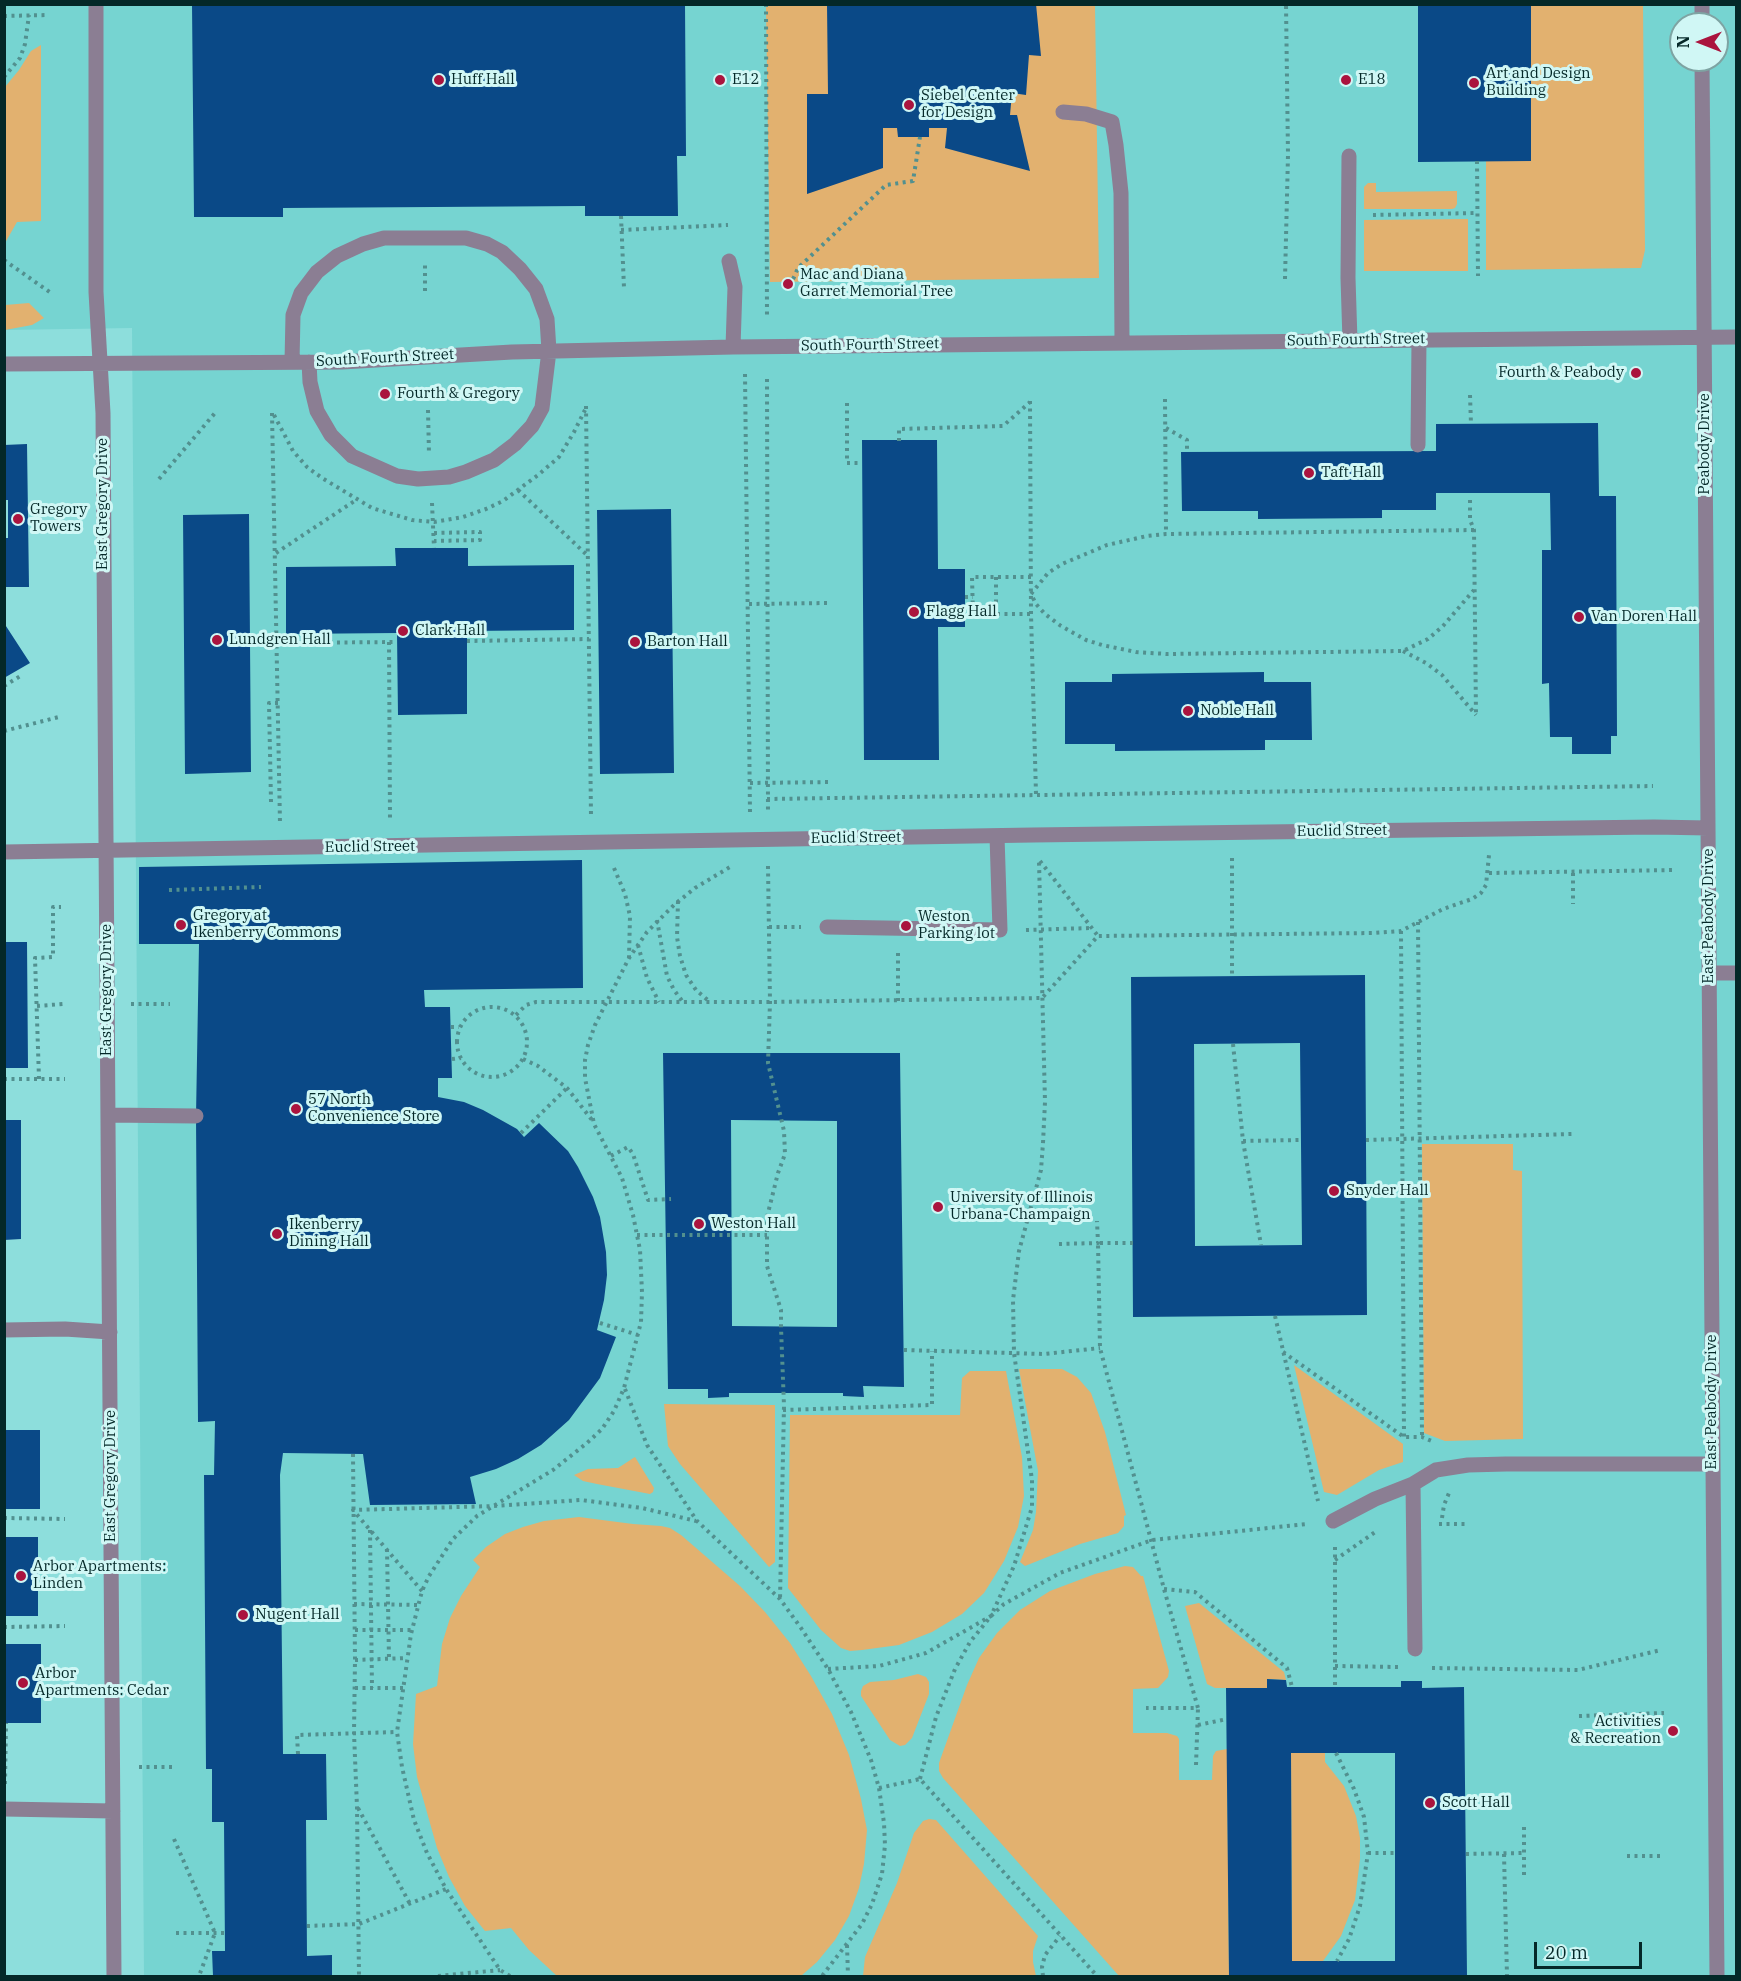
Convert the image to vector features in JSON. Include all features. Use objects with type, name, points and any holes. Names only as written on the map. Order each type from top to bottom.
[{"type":"street","name":"East Gregory Drive","points":[[96,4],[96,292],[102,364],[108,1004],[114,1977]]},
{"type":"street","name":"Peabody Drive","points":[[1702,72],[1708,828]]},
{"type":"street","points":[[1063,112],[1086,114],[1112,122],[1121,193],[1122,342]]},
{"type":"street","points":[[1348,156],[1350,340]]},
{"type":"street","points":[[292,362],[293,315],[301,292],[318,272],[337,256],[363,244],[384,238],[466,238],[486,244],[502,252],[520,269],[536,289],[547,319],[549,351],[542,408],[532,426],[515,444],[494,460],[449,477],[429,479],[397,476],[352,456],[331,435],[317,411],[310,382],[309,362]]},
{"type":"street","points":[[729,261],[735,287],[733,346]]},
{"type":"street","name":"South Fourth Street","points":[[4,364],[309,362],[549,351],[733,346],[1737,337]]},
{"type":"street","points":[[1418,445],[1419,340]]},
{"type":"street","name":"Euclid Street","points":[[4,852],[1654,826],[1708,828]]},
{"type":"street","name":"East Peabody Drive","points":[[1708,828],[1717,1977]]},
{"type":"street","points":[[827,927],[1000,930],[997,836]]},
{"type":"street","points":[[1709,973],[1737,973]]},
{"type":"street","points":[[108,1115],[196,1116]]},
{"type":"street","points":[[4,1329],[110,1332]]},
{"type":"street","points":[[1328,1522],[1375,1499],[1413,1484],[1436,1470],[1468,1465],[1712,1464]]},
{"type":"street","points":[[1413,1484],[1415,1649]]},
{"type":"street","points":[[4,1809],[113,1811]]},
{"type":"path","points":[[766,4],[767,318]]},
{"type":"path","points":[[1285,279],[1288,155],[1286,4]]},
{"type":"path","points":[[4,77],[20,58],[25,45],[29,15]]},
{"type":"path","points":[[4,16],[49,15]]},
{"type":"path","points":[[790,286],[798,268],[886,185],[913,181],[920,137]]},
{"type":"path","points":[[1477,161],[1478,276]]},
{"type":"path","points":[[1348,215],[1477,213]]},
{"type":"path","points":[[621,216],[624,288]]},
{"type":"path","points":[[621,230],[728,225]]},
{"type":"path","points":[[4,260],[51,293]]},
{"type":"path","points":[[767,379],[767,799],[770,1002],[768,1064],[784,1131],[785,1154],[767,1217],[767,1266],[781,1310],[783,1410],[780,1599]]},
{"type":"path","points":[[594,1124],[585,1078],[585,1060],[595,1025],[629,958],[657,920],[678,901],[749,853],[749,604],[745,380]]},
{"type":"path","points":[[1470,395],[1471,424]]},
{"type":"path","points":[[1165,399],[1166,534]]},
{"type":"path","points":[[899,441],[898,429],[1003,426],[1030,401],[1031,615],[1036,794]]},
{"type":"path","points":[[847,403],[848,463],[862,463]]},
{"type":"path","points":[[586,406],[591,843],[606,856],[618,874],[626,894],[630,916],[629,958]]},
{"type":"path","points":[[159,479],[215,413]]},
{"type":"path","points":[[272,413],[281,848]]},
{"type":"path","points":[[1166,427],[1187,440],[1187,452]]},
{"type":"path","points":[[518,490],[588,557]]},
{"type":"path","points":[[275,554],[356,500]]},
{"type":"path","points":[[1403,651],[1442,675],[1476,716],[1474,530],[1470,520],[1470,500]]},
{"type":"path","points":[[1031,594],[1048,573],[1083,554],[1116,543],[1166,534],[1474,530]]},
{"type":"path","points":[[434,533],[480,532],[480,540],[434,541]]},
{"type":"path","points":[[1031,577],[972,577],[973,615],[1031,615]]},
{"type":"path","points":[[996,577],[996,615]]},
{"type":"path","points":[[1031,594],[1045,614],[1073,633],[1102,645],[1136,652],[1403,651],[1428,639],[1474,590]]},
{"type":"path","points":[[965,597],[973,597]]},
{"type":"path","points":[[749,604],[829,603]]},
{"type":"path","points":[[467,641],[589,639]]},
{"type":"path","points":[[389,642],[390,846]]},
{"type":"path","points":[[277,643],[397,642]]},
{"type":"path","points":[[4,686],[22,675]]},
{"type":"path","points":[[271,802],[269,703],[278,703]]},
{"type":"path","points":[[4,731],[59,717]]},
{"type":"path","points":[[750,783],[832,782]]},
{"type":"path","points":[[767,799],[1653,786]]},
{"type":"path","points":[[516,1016],[522,1008],[532,1003],[1042,998],[1098,936],[1401,931],[1443,909],[1472,900],[1481,893],[1489,873],[1489,851]]},
{"type":"path","points":[[1232,855],[1232,976]]},
{"type":"path","points":[[920,1779],[945,1691],[970,1642],[991,1616],[1014,1566],[1032,1507],[1032,1480],[1014,1353],[1014,1282],[1042,1159],[1045,1102],[1039,860],[1098,936]]},
{"type":"path","points":[[1489,873],[1675,870]]},
{"type":"path","points":[[1574,873],[1574,904]]},
{"type":"path","points":[[169,890],[261,888]]},
{"type":"path","points":[[678,901],[677,937],[686,975],[696,990],[711,1002]]},
{"type":"path","points":[[39,1079],[35,958],[53,957],[53,907],[61,907]]},
{"type":"path","points":[[657,920],[667,976],[674,990],[684,1002]]},
{"type":"path","points":[[1418,922],[1422,1437]]},
{"type":"path","points":[[769,927],[827,927]]},
{"type":"path","points":[[898,928],[898,1001]]},
{"type":"path","points":[[1000,930],[1092,928]]},
{"type":"path","points":[[1283,1352],[1404,1437],[1401,931]]},
{"type":"path","points":[[638,945],[647,978],[660,1002]]},
{"type":"path","points":[[37,1006],[63,1004]]},
{"type":"path","points":[[108,1004],[170,1004]]},
{"type":"path","points":[[485,1007],[499,1007],[516,1016],[527,1034],[527,1048],[523,1059],[511,1072],[500,1076],[488,1077],[472,1071],[454,1045],[459,1027],[467,1016],[485,1007]]},
{"type":"path","points":[[451,1027],[459,1027]]},
{"type":"path","points":[[1233,1044],[1243,1141],[1261,1245]]},
{"type":"path","points":[[452,1059],[461,1058]]},
{"type":"path","points":[[510,1977],[500,1970],[446,1889],[427,1853],[414,1820],[402,1767],[398,1732],[412,1630],[422,1591],[453,1539],[472,1521],[553,1470],[602,1429],[614,1411],[624,1388],[638,1335],[642,1292],[637,1235],[622,1178],[611,1156],[594,1124],[567,1088],[538,1066],[523,1059]]},
{"type":"path","points":[[4,1078],[65,1079]]},
{"type":"path","points":[[521,1133],[567,1088]]},
{"type":"path","points":[[1366,1140],[1572,1134]]},
{"type":"path","points":[[1243,1141],[1300,1140]]},
{"type":"path","points":[[611,1156],[628,1147],[633,1154],[648,1200],[671,1199]]},
{"type":"path","points":[[1097,1221],[1100,1348],[1198,1708],[1196,1765]]},
{"type":"path","points":[[637,1235],[767,1235]]},
{"type":"path","points":[[1059,1244],[1132,1243]]},
{"type":"path","points":[[1275,1316],[1328,1522],[1335,1560],[1335,1687]]},
{"type":"path","points":[[600,1323],[638,1335]]},
{"type":"path","points":[[904,1350],[1044,1354],[1100,1348]]},
{"type":"path","points":[[783,1410],[932,1405],[932,1351]]},
{"type":"path","points":[[624,1388],[647,1444],[697,1521],[780,1599],[828,1669],[860,1731],[879,1788],[885,1845],[882,1874],[867,1914],[848,1945],[822,1977]]},
{"type":"path","points":[[353,1454],[354,1733],[359,1977]]},
{"type":"path","points":[[353,1510],[494,1506],[581,1500],[642,1508],[697,1521]]},
{"type":"path","points":[[353,1510],[422,1591]]},
{"type":"path","points":[[4,1518],[65,1519]]},
{"type":"path","points":[[828,1669],[879,1666],[926,1653],[991,1616],[1018,1596],[1060,1574],[1152,1540],[1328,1522]]},
{"type":"path","points":[[1435,1524],[1469,1524]]},
{"type":"path","points":[[1335,1560],[1382,1528]]},
{"type":"path","points":[[370,1530],[372,1688]]},
{"type":"path","points":[[387,1549],[389,1659]]},
{"type":"path","points":[[1164,1589],[1195,1592],[1287,1668],[1292,1687]]},
{"type":"path","points":[[354,1604],[418,1605]]},
{"type":"path","points":[[4,1627],[65,1626]]},
{"type":"path","points":[[355,1630],[412,1630]]},
{"type":"path","points":[[1428,1668],[1578,1670],[1661,1650]]},
{"type":"path","points":[[355,1660],[407,1658]]},
{"type":"path","points":[[1335,1666],[1405,1667]]},
{"type":"path","points":[[355,1688],[404,1688]]},
{"type":"path","points":[[1146,1708],[1198,1708]]},
{"type":"path","points":[[1579,1716],[1664,1713]]},
{"type":"path","points":[[1198,1725],[1227,1719]]},
{"type":"path","points":[[6,1723],[6,1766]]},
{"type":"path","points":[[298,1755],[297,1735],[398,1732]]},
{"type":"path","points":[[1336,1753],[1354,1789],[1364,1817],[1368,1853],[1360,1906],[1348,1939],[1337,1960]]},
{"type":"path","points":[[145,1767],[174,1767]]},
{"type":"path","points":[[879,1788],[920,1779]]},
{"type":"path","points":[[920,1779],[1096,1977]]},
{"type":"path","points":[[357,1807],[410,1904]]},
{"type":"path","points":[[1524,1827],[1524,1875]]},
{"type":"path","points":[[174,1839],[215,1933],[199,1977]]},
{"type":"path","points":[[1368,1853],[1395,1853]]},
{"type":"path","points":[[1466,1854],[1524,1853]]},
{"type":"path","points":[[1504,1854],[1507,1977]]},
{"type":"path","points":[[1627,1856],[1662,1856]]},
{"type":"path","points":[[307,1926],[359,1924],[446,1889]]},
{"type":"path","points":[[176,1933],[225,1933]]},
{"type":"path","points":[[1043,1977],[1042,1967],[1045,1954],[1060,1936]]},
{"type":"path","points":[[848,1945],[848,1977]]},
{"type":"path","points":[[438,1977],[500,1970]]},
{"type":"shaded area","name":"University of Illinois Urbana-Champaign","points":[[4,5],[1736,5],[1736,1976],[144,1976],[132,328],[5,330]]},
{"type":"shaded area","points":[[766,5],[1095,5],[1099,278],[770,282]]},
{"type":"shaded area","points":[[1531,5],[1643,5],[1645,250],[1641,268],[1486,270],[1486,161],[1531,161]]},
{"type":"shaded area","points":[[41,45],[41,221],[17,222],[5,243],[5,87],[31,51]]},
{"type":"shaded area","points":[[1368,183],[1376,183],[1376,192],[1457,191],[1457,204],[1452,209],[1364,209],[1364,187]]},
{"type":"shaded area","points":[[1468,219],[1468,271],[1364,271],[1364,220]]},
{"type":"shaded area","points":[[29,303],[44,318],[32,325],[5,330],[5,305]]},
{"type":"shaded area","points":[[1422,1144],[1513,1144],[1513,1170],[1522,1171],[1523,1439],[1445,1441],[1424,1433]]},
{"type":"shaded area","points":[[1294,1365],[1403,1444],[1403,1462],[1379,1470],[1337,1495],[1324,1492]]},
{"type":"shaded area","points":[[1019,1369],[1062,1369],[1077,1377],[1091,1393],[1105,1432],[1126,1515],[1124,1526],[1118,1533],[1080,1544],[1025,1566],[1020,1562],[1033,1530],[1038,1471]]},
{"type":"shaded area","points":[[970,1371],[1006,1371],[1022,1457],[1024,1496],[1018,1527],[1004,1561],[984,1593],[962,1614],[932,1632],[899,1645],[850,1651],[841,1648],[821,1630],[788,1588],[790,1415],[960,1415],[962,1378]]},
{"type":"shaded area","points":[[664,1404],[775,1405],[775,1562],[769,1567],[680,1464],[668,1446]]},
{"type":"shaded area","points":[[635,1457],[654,1488],[650,1494],[583,1481],[574,1475],[588,1469],[618,1468]]},
{"type":"shaded area","points":[[579,1517],[661,1526],[670,1528],[681,1535],[740,1586],[765,1612],[790,1643],[832,1714],[849,1755],[861,1799],[867,1830],[864,1864],[859,1888],[849,1916],[835,1940],[817,1962],[801,1976],[557,1976],[529,1950],[511,1928],[485,1931],[465,1906],[449,1877],[437,1848],[417,1777],[413,1744],[416,1694],[437,1686],[442,1644],[450,1618],[480,1567],[473,1560],[486,1547],[505,1534],[544,1521]]},
{"type":"shaded area","points":[[1125,1566],[1133,1567],[1143,1576],[1169,1671],[1168,1677],[1158,1688],[1133,1689],[1133,1733],[1167,1733],[1177,1736],[1179,1739],[1179,1780],[1212,1780],[1213,1756],[1216,1751],[1227,1749],[1229,1976],[1119,1976],[939,1771],[939,1763],[967,1685],[979,1658],[997,1633],[1020,1610],[1050,1591],[1095,1574]]},
{"type":"shaded area","points":[[1199,1603],[1284,1672],[1286,1680],[1267,1679],[1267,1688],[1215,1688],[1207,1684],[1185,1606]]},
{"type":"shaded area","points":[[918,1674],[926,1677],[929,1682],[929,1694],[912,1738],[905,1745],[900,1746],[890,1740],[861,1696],[861,1691],[863,1686],[870,1682],[894,1680]]},
{"type":"shaded area","points":[[1291,1753],[1325,1753],[1325,1762],[1344,1786],[1356,1816],[1360,1838],[1355,1900],[1341,1936],[1323,1961],[1292,1961]]},
{"type":"shaded area","points":[[936,1820],[1038,1936],[1033,1951],[1036,1976],[863,1976],[865,1957],[897,1883],[914,1833],[923,1821]]},
{"type":"building","name":"Huff Hall","points":[[192,4],[685,4],[686,156],[677,156],[678,216],[585,216],[585,206],[283,208],[283,217],[194,217]]},
{"type":"building","name":"Siebel Center for Design","points":[[827,4],[1036,4],[1041,56],[1029,55],[1026,95],[1012,93],[1010,115],[1017,115],[1030,171],[945,148],[947,128],[929,128],[929,137],[898,137],[897,128],[883,128],[883,168],[807,194],[807,94],[828,94]]},
{"type":"building","name":"Art and Design Building","points":[[1418,4],[1531,4],[1531,161],[1418,162]]},
{"type":"building","name":"Van Doren Hall","points":[[1598,423],[1599,496],[1616,496],[1617,736],[1611,736],[1611,754],[1572,754],[1572,737],[1550,737],[1549,683],[1542,684],[1542,550],[1551,550],[1550,493],[1436,493],[1436,510],[1382,510],[1382,518],[1258,519],[1258,511],[1182,511],[1181,452],[1436,451],[1436,424]]},
{"type":"building","name":"Flagg Hall","points":[[862,440],[937,440],[938,569],[965,569],[965,627],[938,627],[939,760],[864,760]]},
{"type":"building","name":"Gregory Towers","points":[[27,444],[29,587],[4,587],[4,538],[8,538],[8,500],[4,500],[4,445]]},
{"type":"building","name":"Barton Hall","points":[[671,509],[674,773],[600,774],[597,510]]},
{"type":"building","name":"Lundgren Hall","points":[[249,514],[251,772],[185,774],[183,515]]},
{"type":"building","name":"Clark Hall","points":[[395,548],[468,548],[468,566],[574,565],[574,630],[467,631],[467,714],[398,715],[397,633],[286,634],[286,567],[396,566]]},
{"type":"building","points":[[4,623],[30,663],[4,678]]},
{"type":"building","name":"Noble Hall","points":[[1264,672],[1264,682],[1311,682],[1312,740],[1265,740],[1265,750],[1115,751],[1115,744],[1065,744],[1065,682],[1112,682],[1112,674]]},
{"type":"building","points":[[582,860],[583,988],[424,990],[425,1007],[450,1007],[452,1078],[438,1078],[438,1097],[464,1102],[483,1110],[517,1129],[524,1137],[539,1123],[568,1151],[578,1167],[600,1217],[606,1252],[607,1275],[597,1330],[616,1337],[600,1378],[569,1420],[541,1445],[518,1459],[470,1477],[476,1504],[370,1505],[363,1454],[283,1453],[280,1475],[283,1754],[326,1754],[327,1820],[306,1820],[307,1956],[332,1955],[332,1976],[213,1976],[212,1951],[225,1951],[224,1822],[212,1822],[212,1769],[206,1769],[204,1475],[214,1475],[215,1421],[198,1422],[196,1116],[199,944],[139,944],[139,867]]},
{"type":"building","points":[[4,942],[27,942],[28,1068],[4,1068]]},
{"type":"building","name":"Snyder Hall","points":[[1365,975],[1367,1315],[1133,1317],[1131,977]],"holes":[[[1300,1043],[1302,1245],[1195,1246],[1194,1044]]]},
{"type":"building","name":"Weston Hall","points":[[663,1053],[900,1053],[904,1387],[863,1386],[864,1397],[843,1396],[843,1393],[729,1393],[729,1397],[708,1398],[708,1389],[668,1389]],"holes":[[[731,1120],[837,1121],[837,1327],[732,1326]]]},
{"type":"building","points":[[4,1120],[21,1120],[21,1239],[4,1240]]},
{"type":"building","points":[[4,1430],[40,1430],[40,1509],[4,1509]]},
{"type":"building","name":"Arbor Apartments: Linden","points":[[4,1537],[38,1537],[38,1616],[4,1616]]},
{"type":"building","name":"Arbor Apartments: Cedar","points":[[4,1644],[41,1644],[41,1723],[4,1723]]},
{"type":"building","name":"Scott Hall","points":[[1267,1679],[1286,1680],[1287,1687],[1401,1687],[1401,1681],[1422,1681],[1422,1688],[1464,1687],[1467,1976],[1229,1976],[1226,1688],[1267,1688]],"holes":[[[1291,1753],[1395,1753],[1395,1961],[1292,1961]]]},
{"type":"place","name":"Huff Hall","points":[[439,80]]},
{"type":"place","name":"E12","points":[[720,80]]},
{"type":"place","name":"E18","points":[[1346,80]]},
{"type":"place","name":"Art and Design Building","points":[[1474,83]]},
{"type":"place","name":"Siebel Center for Design","points":[[909,105]]},
{"type":"place","name":"Mac and Diana Garret Memorial Tree","points":[[788,284]]},
{"type":"place","name":"Fourth & Peabody","points":[[1636,373]]},
{"type":"place","name":"Fourth & Gregory","points":[[385,394]]},
{"type":"place","name":"Taft Hall","points":[[1309,473]]},
{"type":"place","name":"Gregory Towers","points":[[18,519]]},
{"type":"place","name":"Flagg Hall","points":[[914,612]]},
{"type":"place","name":"Van Doren Hall","points":[[1579,617]]},
{"type":"place","name":"Clark Hall","points":[[403,631]]},
{"type":"place","name":"Lundgren Hall","points":[[217,640]]},
{"type":"place","name":"Barton Hall","points":[[635,642]]},
{"type":"place","name":"Noble Hall","points":[[1188,711]]},
{"type":"place","name":"Gregory at Ikenberry Commons","points":[[181,925]]},
{"type":"place","name":"Weston Parking lot","points":[[906,926]]},
{"type":"place","name":"57 North Convenience Store","points":[[296,1109]]},
{"type":"place","name":"Snyder Hall","points":[[1334,1191]]},
{"type":"place","name":"University of Illinois Urbana-Champaign","points":[[938,1207]]},
{"type":"place","name":"Weston Hall","points":[[699,1224]]},
{"type":"place","name":"Ikenberry Dining Hall","points":[[277,1234]]},
{"type":"place","name":"Arbor Apartments: Linden","points":[[21,1576]]},
{"type":"place","name":"Nugent Hall","points":[[243,1615]]},
{"type":"place","name":"Arbor Apartments: Cedar","points":[[23,1683]]},
{"type":"place","name":"Activities & Recreation","points":[[1673,1731]]},
{"type":"place","name":"Scott Hall","points":[[1430,1803]]}]
